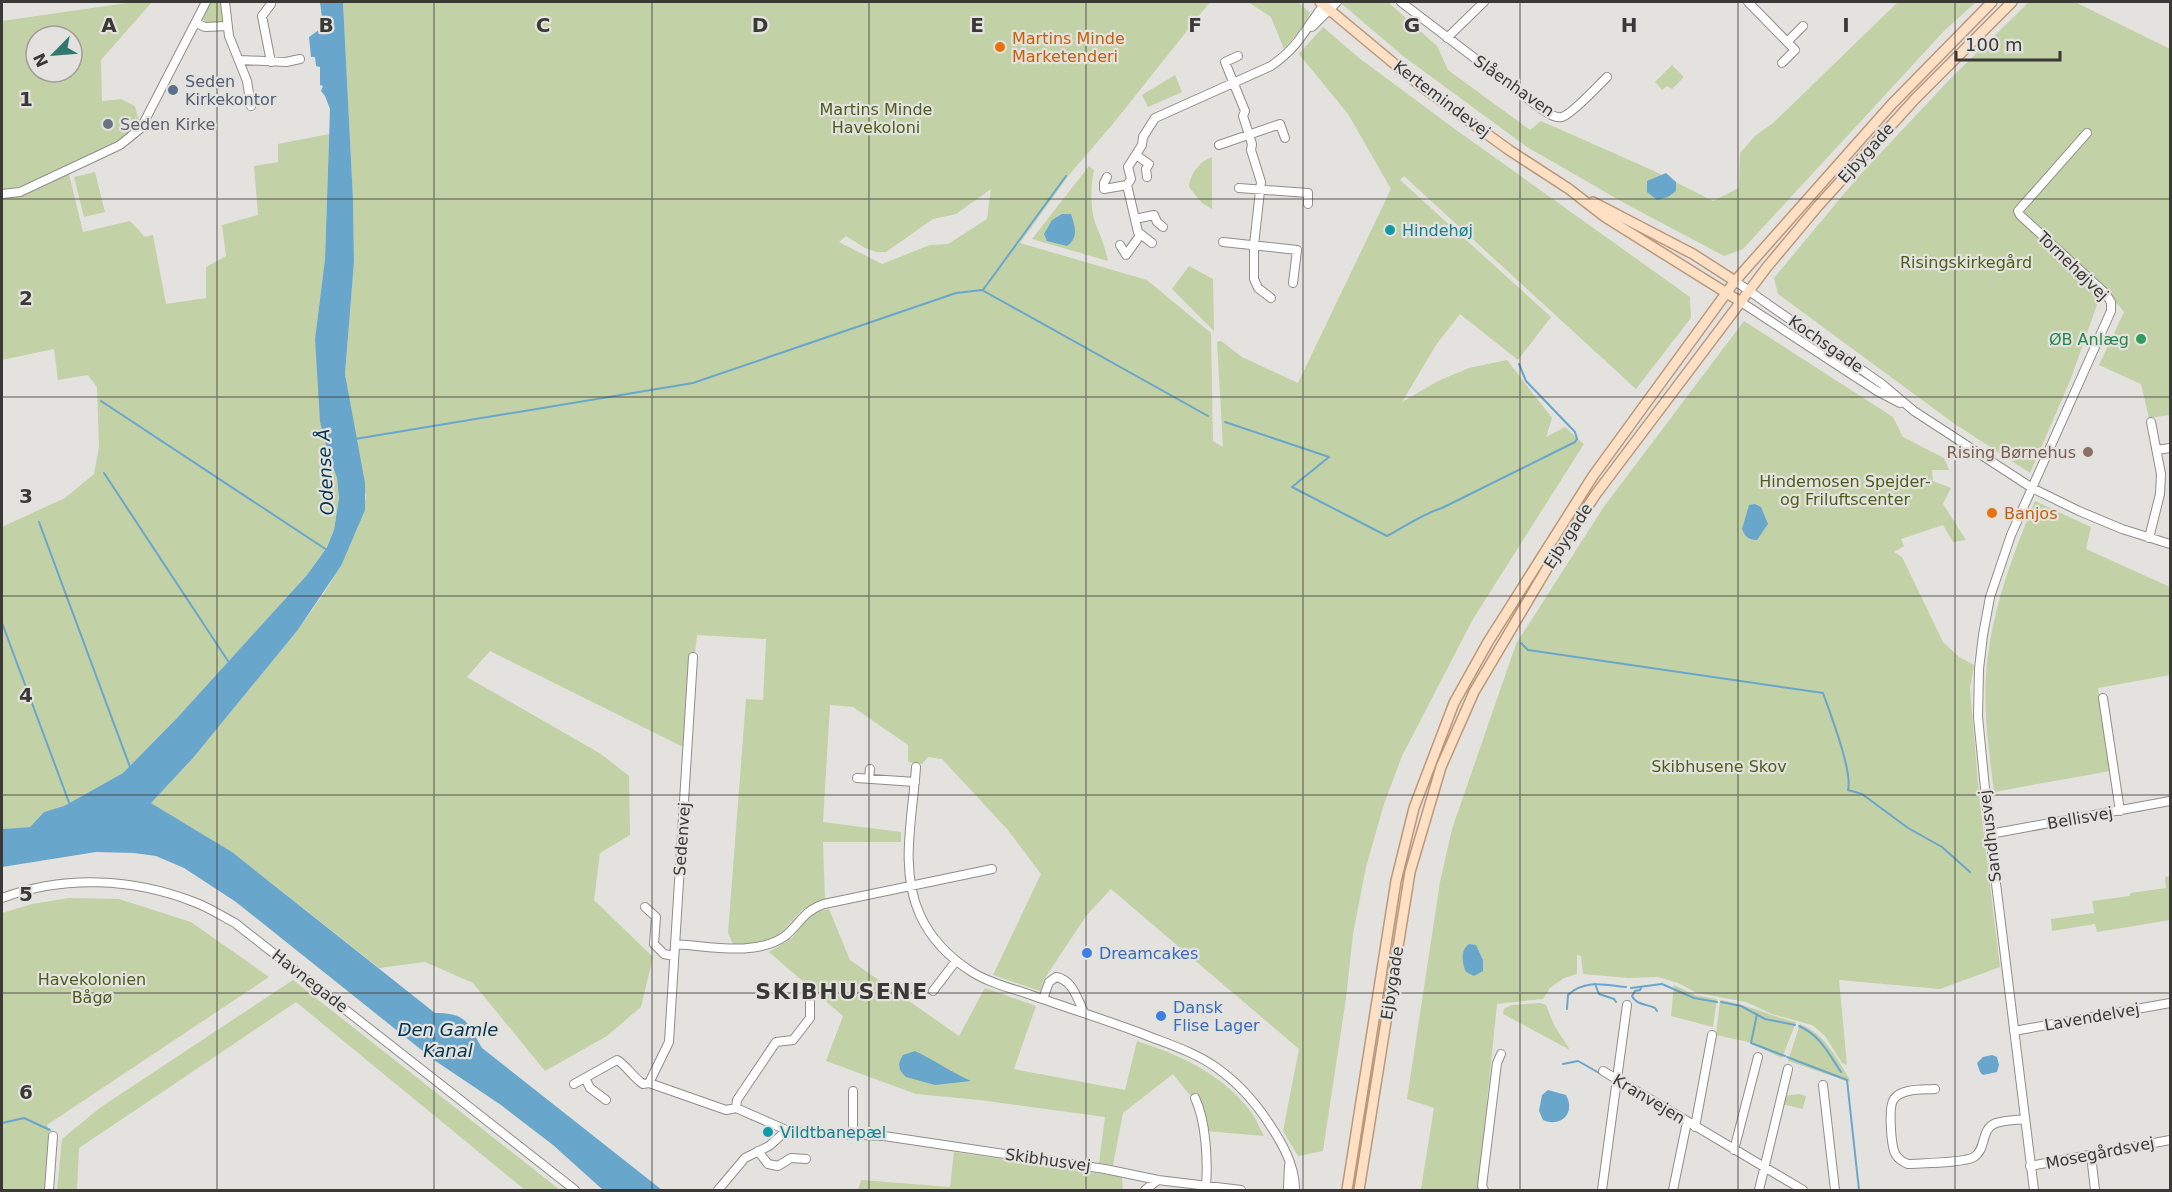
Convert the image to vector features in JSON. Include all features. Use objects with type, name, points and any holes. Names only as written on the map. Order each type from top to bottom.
[{"type":"main road","name":"Ejbygade","points":[[1347,1191],[1396,881],[1414,808],[1454,703],[1498,624],[1593,476],[1735,281],[1891,105],[1992,2]]},
{"type":"main road","points":[[1969,45],[1975,31],[2001,2]]},
{"type":"main road","name":"Ejbygade","points":[[1359,1191],[1410,872],[1427,809],[1455,732],[1474,692],[1503,640],[1583,513],[1749,290],[1818,206],[1915,99],[2011,2]]},
{"type":"main road","name":"Kertemindevej","points":[[1325,4],[1421,86],[1509,150],[1569,189],[1605,217],[1741,302]]},
{"type":"main road","name":"Kertemindevej","points":[[1569,189],[1694,254],[1735,281]]},
{"type":"street","points":[[2,194],[20,192],[120,145],[141,128],[206,2]]},
{"type":"street","points":[[225,2],[227,26],[247,81],[251,106]]},
{"type":"street","points":[[1107,177],[1104,189],[1127,185],[1131,179],[1128,167],[1155,118],[1279,60],[1303,37],[1325,4],[1337,2]]},
{"type":"street","points":[[1447,38],[1484,2]]},
{"type":"street","points":[[1750,2],[1795,50],[1782,63]]},
{"type":"street","name":"Slåenhaven","points":[[1405,3],[1447,38],[1554,117],[1563,117],[1570,112],[1607,77]]},
{"type":"street","points":[[271,4],[262,16],[271,62]]},
{"type":"street","points":[[196,23],[205,27],[227,26]]},
{"type":"street","points":[[1787,42],[1803,26]]},
{"type":"street","points":[[1238,56],[1225,62],[1245,111],[1243,116],[1261,182],[1254,245],[1254,279],[1258,288],[1271,298]]},
{"type":"street","points":[[240,60],[286,62],[300,59]]},
{"type":"street","points":[[1219,145],[1280,124],[1285,138]]},
{"type":"street","name":"Tornehøjvej","points":[[2032,488],[2112,307],[2105,293],[2018,211],[2087,133]]},
{"type":"street","points":[[1136,155],[1149,164],[1146,169],[1147,177]]},
{"type":"street","points":[[1127,185],[1138,232],[1152,243]]},
{"type":"street","points":[[1239,188],[1308,193],[1308,204]]},
{"type":"street","points":[[1135,219],[1154,215],[1163,227]]},
{"type":"street","points":[[1120,244],[1126,255],[1141,234]]},
{"type":"street","points":[[1223,242],[1297,250],[1293,283]]},
{"type":"street","name":"Kochsgade","points":[[1735,281],[1882,384],[1914,411]]},
{"type":"street","name":"Kochsgade","points":[[1741,302],[2032,488],[2079,511],[2170,544]]},
{"type":"street","points":[[2149,538],[2160,494],[2161,474],[2151,422]]},
{"type":"street","points":[[2157,450],[2170,448]]},
{"type":"street","name":"Sandhusvej","points":[[2032,488],[2011,535],[1990,597],[1979,663],[1978,717],[1990,834],[2034,1191]]},
{"type":"street","name":"Sedenvej","points":[[674,956],[693,657]]},
{"type":"street","points":[[2103,698],[2120,811]]},
{"type":"street","points":[[916,767],[908,864],[910,885],[926,927],[945,951],[956,961],[982,976],[1181,1049],[1216,1068],[1239,1087],[1278,1136],[1290,1163],[1291,1189]]},
{"type":"street","points":[[869,778],[870,769]]},
{"type":"street","points":[[857,778],[915,782]]},
{"type":"street","name":"Bellisvej","points":[[1990,834],[2170,801]]},
{"type":"street","points":[[675,944],[755,949],[784,936],[814,907],[992,869]]},
{"type":"street","name":"Havnegade","points":[[2,898],[44,886],[80,882],[117,883],[156,889],[196,902],[235,923],[575,1191]]},
{"type":"street","points":[[645,907],[656,917],[654,944],[664,954],[674,956],[669,1042],[649,1083]]},
{"type":"street","points":[[933,991],[956,961]]},
{"type":"street","points":[[1043,999],[1049,982],[1056,977],[1064,978],[1084,1012]]},
{"type":"street","points":[[736,1108],[737,1100],[776,1042],[793,1040],[810,1018],[810,1001]]},
{"type":"street","name":"Lavendelvej","points":[[2014,1031],[2170,1003]]},
{"type":"street","points":[[1602,1191],[1627,1005]]},
{"type":"street","name":"Kranvejen","points":[[1691,1125],[1712,1035]]},
{"type":"street","points":[[1484,1191],[1482,1186],[1497,1064],[1501,1054]]},
{"type":"street","points":[[1734,1150],[1758,1057]]},
{"type":"street","name":"Skibhusvej","points":[[574,1084],[617,1060],[621,1061],[632,1076],[643,1084],[649,1083],[726,1110],[736,1108],[786,1131],[884,1136],[1105,1168],[1158,1180],[1241,1191]]},
{"type":"street","points":[[1758,1191],[1788,1069]]},
{"type":"street","name":"Kranvejen","points":[[1603,1071],[1803,1191]]},
{"type":"street","points":[[585,1078],[590,1088],[606,1100]]},
{"type":"street","points":[[1823,1085],[1835,1191]]},
{"type":"street","points":[[1935,1089],[1905,1092],[1893,1099],[1890,1107],[1895,1153],[1901,1161],[1908,1164],[1971,1159],[1981,1150],[1986,1131],[1992,1125],[1998,1122],[2025,1119]]},
{"type":"street","points":[[853,1091],[853,1135]]},
{"type":"street","points":[[1195,1098],[1199,1106],[1207,1156],[1206,1186]]},
{"type":"street","points":[[1673,1191],[1691,1125]]},
{"type":"street","points":[[718,1191],[745,1158],[786,1131]]},
{"type":"street","points":[[49,1191],[53,1136]]},
{"type":"street","name":"Mosegårdsvej","points":[[2030,1166],[2170,1140]]},
{"type":"street","points":[[758,1151],[768,1164],[778,1166],[791,1158],[806,1159]]},
{"type":"street","points":[[2091,1155],[2095,1191]]},
{"type":"street","points":[[1144,1191],[1158,1180]]},
{"type":"green space","points":[[134,2],[152,2],[101,60],[102,101],[121,99],[135,106],[138,118],[142,122],[123,137],[90,156],[29,183],[2,190],[2,21]]},
{"type":"green space","points":[[209,2],[224,2],[223,23],[210,25],[203,20]]},
{"type":"green space","name":"Martins Minde Havekoloni","points":[[343,2],[1210,2],[1069,175],[1020,243],[1147,280],[1211,333],[1213,441],[1223,447],[1217,342],[1221,341],[1242,357],[1298,383],[1391,189],[1348,114],[1299,54],[1323,27],[1359,58],[1452,127],[1690,297],[1691,318],[1636,389],[1404,176],[1400,180],[1551,317],[1518,360],[1460,314],[1436,345],[1402,402],[1438,381],[1469,368],[1507,360],[1552,418],[1546,437],[1565,427],[1584,444],[1473,619],[1402,756],[1384,804],[1366,867],[1353,934],[1346,998],[1323,1151],[1298,1156],[1283,1131],[1299,1049],[1111,889],[1086,916],[1043,981],[1040,991],[993,975],[1041,874],[1007,829],[942,759],[928,757],[922,764],[908,762],[908,745],[853,707],[830,705],[823,822],[901,832],[901,842],[823,842],[825,899],[803,909],[776,938],[754,946],[733,944],[728,933],[746,699],[763,700],[766,639],[697,635],[685,748],[490,651],[467,677],[601,754],[629,776],[630,835],[600,853],[594,900],[653,957],[641,1007],[607,1036],[545,1071],[473,983],[425,962],[379,968],[232,852],[151,803],[193,758],[297,631],[324,593],[341,566],[366,498],[345,374],[354,262]],"holes":[[[991,189],[987,219],[948,244],[930,245],[882,264],[839,242],[846,236],[865,248],[886,252],[933,219],[956,214]]]},
{"type":"green space","points":[[1248,2],[1298,2],[1310,13],[1305,24],[1284,49],[1271,17]]},
{"type":"green space","points":[[1343,2],[1388,2],[1437,46],[1448,70],[1530,130],[1541,121],[1652,170],[1713,201],[1739,188],[1740,153],[1755,136],[1773,123],[1898,2],[1976,2],[1944,31],[1743,249],[1724,256],[1626,204],[1527,147],[1403,56],[1342,4]]},
{"type":"green space","name":"Risingskirkegård","points":[[2029,2],[2075,2],[2170,49],[2170,415],[2149,418],[2141,384],[2099,365],[2124,312],[2103,288],[2070,381],[2030,473],[1952,422],[1778,294],[1774,278],[1858,177],[1952,77]]},
{"type":"green space","points":[[1672,65],[1684,77],[1672,89],[1667,86],[1662,90],[1655,82]]},
{"type":"green space","points":[[1175,75],[1182,92],[1148,107],[1142,95]]},
{"type":"green space","points":[[329,134],[325,259],[315,339],[324,441],[337,478],[339,498],[334,530],[327,546],[307,575],[177,718],[123,773],[64,806],[42,814],[30,827],[2,829],[2,527],[65,498],[94,474],[99,447],[97,387],[88,375],[58,380],[54,349],[2,360],[2,199],[69,174],[83,232],[130,221],[145,237],[153,235],[166,304],[206,298],[206,267],[226,256],[222,225],[258,215],[254,166],[278,162],[278,144]]},
{"type":"green space","points":[[1212,157],[1212,209],[1202,203],[1189,187],[1196,169]]},
{"type":"green space","points":[[1089,166],[1094,170],[1091,192],[1093,216],[1108,261],[1032,239]]},
{"type":"green space","points":[[95,172],[105,212],[84,217],[74,177]]},
{"type":"green space","points":[[1189,266],[1213,279],[1214,331],[1172,289]]},
{"type":"green space","name":"Skibhusene Skov","points":[[1744,321],[1893,417],[1903,437],[1944,458],[1949,470],[1932,470],[1933,481],[1951,488],[1943,504],[1966,540],[1953,542],[1943,525],[1901,539],[1904,546],[1894,552],[1902,557],[1943,642],[1959,657],[1974,665],[1970,689],[1979,795],[2000,967],[1940,989],[1839,980],[1847,1065],[1842,1063],[1825,1036],[1812,1025],[1772,1014],[1746,1002],[1697,993],[1678,983],[1658,977],[1628,978],[1583,974],[1581,956],[1577,955],[1577,974],[1564,978],[1550,988],[1543,999],[1497,1004],[1478,1190],[1421,1189],[1434,1108],[1407,1099],[1440,882],[1452,829],[1516,644],[1603,508]]},
{"type":"green space","points":[[2035,501],[2091,527],[2086,549],[2170,587],[2170,675],[2098,688],[2110,771],[1994,792],[1986,712],[1987,664],[1999,601]]},
{"type":"green space","points":[[2170,876],[2170,920],[2097,932],[2095,924],[2052,931],[2051,919],[2094,913],[2092,901],[2166,888],[2165,877]]},
{"type":"green space","name":"Havekolonien Bågø","points":[[69,898],[119,899],[191,922],[269,977],[47,1125],[50,1135],[46,1190],[2,1190],[2,913],[32,904]]},
{"type":"green space","points":[[829,909],[850,960],[959,1036],[985,988],[1036,1006],[1014,1069],[1125,1090],[1137,1041],[1183,1059],[1224,1084],[1250,1111],[1264,1136],[1205,1131],[1200,1102],[1188,1093],[1173,1074],[1123,1113],[1113,1165],[1099,1163],[1105,1117],[916,1094],[826,1061],[843,1016],[769,952],[792,938],[809,916]]},
{"type":"green space","points":[[293,980],[560,1190],[525,1190],[296,1002],[79,1148],[77,1190],[57,1190],[62,1139],[101,1107]]},
{"type":"green space","points":[[1674,985],[1695,995],[1717,999],[1713,1027],[1671,1016]]},
{"type":"green space","points":[[1720,1001],[1796,1022],[1782,1058],[1748,1042],[1716,1035]]},
{"type":"green space","points":[[1540,1003],[1546,1005],[1554,1025],[1570,1050],[1503,1014],[1504,1009],[1511,1005]]},
{"type":"green space","points":[[1800,1024],[1809,1028],[1829,1046],[1850,1082],[1788,1061]]},
{"type":"green space","points":[[1799,1094],[1806,1096],[1803,1109],[1782,1104],[1784,1096]]},
{"type":"green space","points":[[954,1152],[1122,1177],[1123,1190],[858,1190],[861,1180],[950,1187]]},
{"type":"water","name":"Den Gamle Kanal","points":[[320,2],[343,2],[354,262],[345,374],[365,483],[365,510],[341,566],[297,631],[193,758],[151,803],[232,852],[435,1013],[460,1017],[469,1026],[482,1048],[662,1190],[603,1190],[553,1145],[501,1105],[434,1060],[236,902],[184,868],[156,856],[96,852],[2,867],[2,829],[30,827],[44,812],[64,806],[123,773],[177,718],[307,575],[327,547],[334,530],[339,498],[337,478],[327,451],[320,421],[315,339],[325,259],[330,109],[321,91],[323,86],[320,85],[320,67],[316,66],[315,57],[311,57],[309,37],[323,27]]},
{"type":"water","points":[[1666,173],[1676,182],[1676,191],[1668,197],[1657,200],[1647,192],[1647,181]]},
{"type":"water","points":[[1062,214],[1071,214],[1075,227],[1075,236],[1067,246],[1047,241],[1044,234],[1052,220]]},
{"type":"water","points":[[1755,504],[1761,507],[1768,524],[1757,540],[1747,537],[1742,529],[1749,505]]},
{"type":"water","points":[[1469,944],[1476,945],[1483,960],[1483,971],[1474,976],[1466,972],[1463,961],[1464,950]]},
{"type":"water","points":[[915,1051],[971,1081],[935,1085],[906,1077],[901,1072],[900,1061],[903,1055]]},
{"type":"water","points":[[1992,1055],[1997,1057],[1999,1065],[1997,1072],[1983,1075],[1977,1063],[1983,1057]]},
{"type":"water","points":[[1548,1090],[1566,1095],[1569,1102],[1568,1113],[1556,1122],[1543,1120],[1539,1111],[1542,1095]]},
{"type":"waterway","points":[[983,290],[1066,176]]},
{"type":"waterway","points":[[355,439],[693,383],[956,293],[982,290],[1208,416]]},
{"type":"waterway","points":[[1225,422],[1329,457],[1292,487],[1387,536],[1575,442],[1577,439],[1575,432],[1526,381],[1519,364]]},
{"type":"waterway","points":[[101,401],[327,550]]},
{"type":"waterway","points":[[104,473],[228,661]]},
{"type":"waterway","points":[[39,522],[130,767]]},
{"type":"waterway","points":[[2,623],[70,805]]},
{"type":"waterway","points":[[1521,643],[1528,650],[1823,693],[1844,757],[1849,781],[1848,790],[1862,794],[1908,828],[1942,847],[1970,872]]},
{"type":"waterway","points":[[1595,984],[1599,994],[1614,999],[1616,1002]]},
{"type":"waterway","points":[[1567,1009],[1568,995],[1581,987],[1596,984],[1626,987]]},
{"type":"waterway","points":[[1631,988],[1662,984],[1694,998],[1717,1002]]},
{"type":"waterway","points":[[1641,988],[1635,991],[1632,996],[1634,999],[1657,1011]]},
{"type":"waterway","points":[[1721,1002],[1741,1006],[1765,1019],[1795,1025]]},
{"type":"waterway","points":[[1757,1014],[1751,1043],[1785,1056]]},
{"type":"waterway","points":[[1799,1026],[1819,1040],[1841,1072]]},
{"type":"waterway","points":[[1787,1057],[1847,1080],[1859,1190]]},
{"type":"waterway","points":[[1563,1064],[1578,1061],[1608,1078]]},
{"type":"waterway","points":[[2,1123],[24,1118],[50,1130]]},
{"type":"place","name":"Martins Minde Marketenderi","points":[[1000,47]]},
{"type":"place","name":"Seden Kirkekontor","points":[[173,90]]},
{"type":"place","name":"Seden Kirke","points":[[108,124]]},
{"type":"place","name":"Hindehøj","points":[[1390,230]]},
{"type":"place","name":"ØB Anlæg","points":[[2141,339]]},
{"type":"place","name":"Rising Børnehus","points":[[2088,452]]},
{"type":"place","name":"Banjos","points":[[1992,513]]},
{"type":"place","name":"Dreamcakes","points":[[1087,953]]},
{"type":"place","name":"Dansk Flise Lager","points":[[1161,1016]]},
{"type":"place","name":"Vildtbanepæl","points":[[768,1132]]},
{"type":"district","name":"SKIBHUSENE","points":[[842,991]]},
{"type":"water label","name":"Odense Å","points":[[325,472]]},
{"type":"park label","name":"Hindemosen Spejder- og Friluftscenter","points":[[1845,490]]}]
